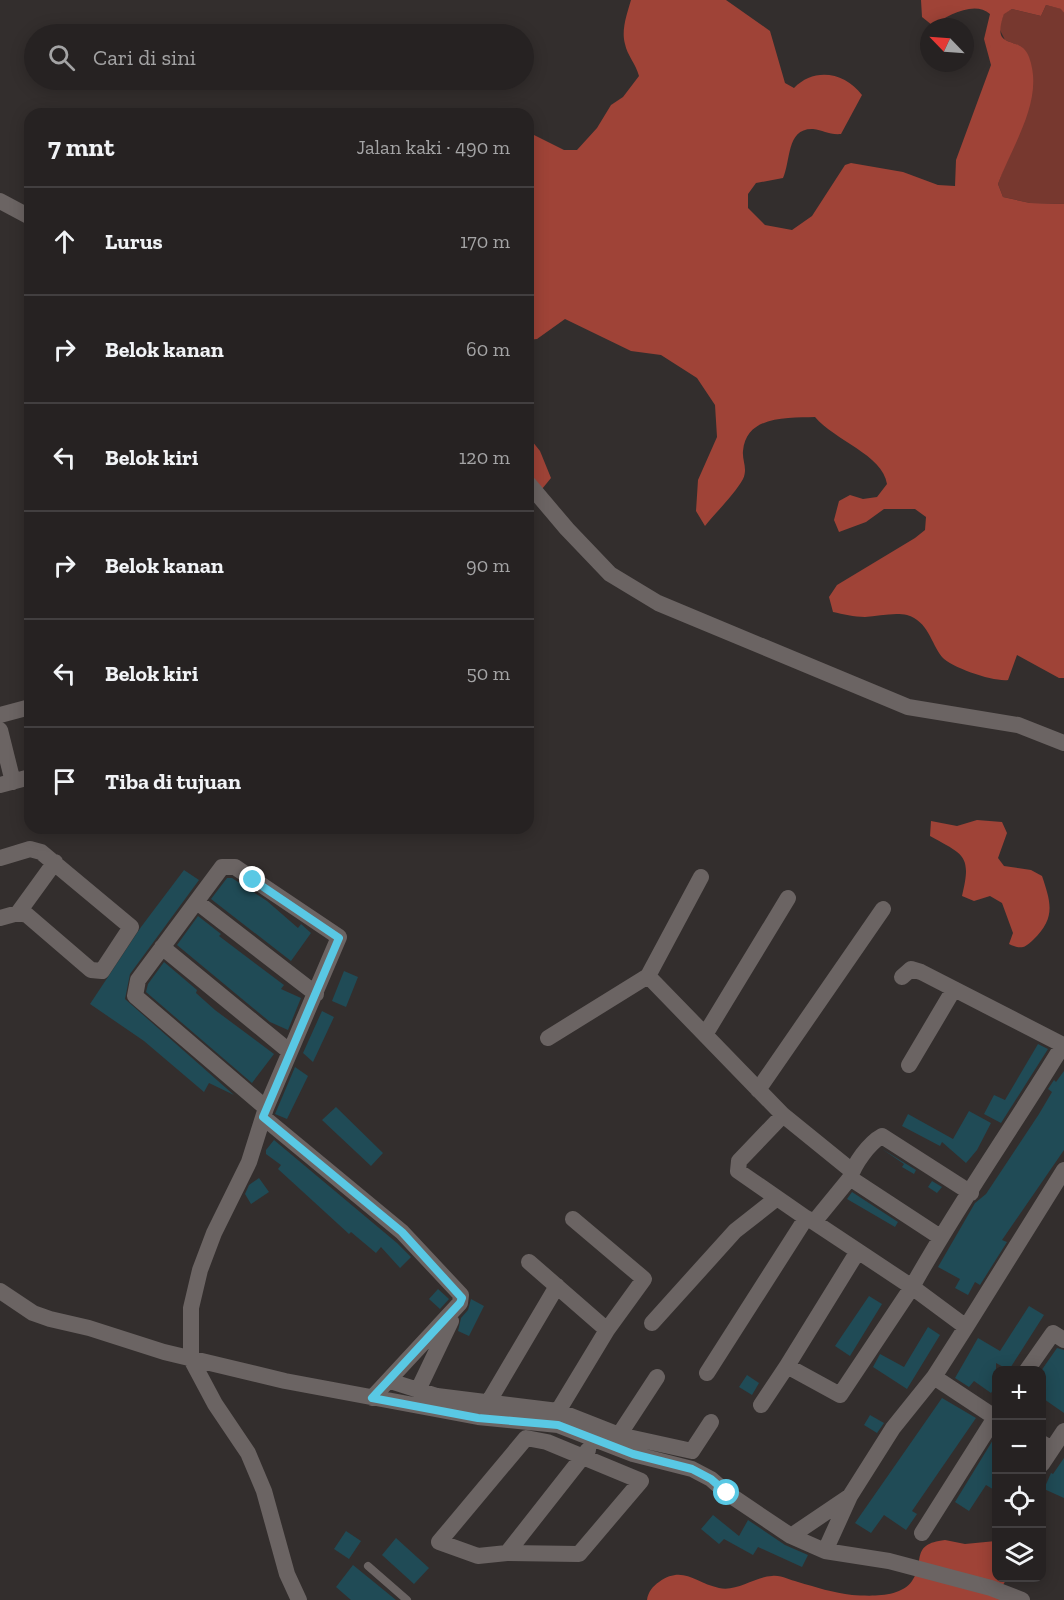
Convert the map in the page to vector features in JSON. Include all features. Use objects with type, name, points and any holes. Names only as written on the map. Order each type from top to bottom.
[{"type":"street","points":[[0,201],[24,214]]},
{"type":"street","points":[[534,490],[610,574],[658,603],[908,707],[1018,725],[1064,743]]},
{"type":"street","points":[[0,715],[24,708]]},
{"type":"street","points":[[0,730],[6,784],[24,779]]},
{"type":"street","points":[[0,858],[30,849],[55,862],[129,923],[130,932],[102,971],[97,972],[91,970],[32,918],[18,913],[0,918]]},
{"type":"street","points":[[18,913],[55,862]]},
{"type":"street","points":[[299,1600],[287,1574],[264,1491],[248,1453],[215,1404],[191,1359],[191,1308],[200,1270],[214,1233],[249,1162],[264,1112],[316,994],[338,937],[235,867],[222,867],[138,980],[135,996],[264,1112],[402,1232],[460,1293],[460,1303],[418,1390]]},
{"type":"street","points":[[548,1038],[648,976],[701,878]]},
{"type":"street","points":[[706,1033],[788,898]]},
{"type":"street","points":[[197,902],[316,994]]},
{"type":"street","points":[[758,1090],[883,909]]},
{"type":"street","points":[[162,947],[290,1052]]},
{"type":"street","points":[[787,1366],[840,1395],[912,1287],[940,1237],[1064,1045],[910,969],[902,977]]},
{"type":"street","points":[[648,976],[706,1033],[783,1115],[851,1174],[940,1237]]},
{"type":"street","points":[[909,1065],[954,989]]},
{"type":"street","points":[[783,1115],[739,1161],[737,1168],[740,1173],[912,1287],[966,1328]]},
{"type":"street","points":[[707,1373],[810,1220],[851,1174],[874,1141],[882,1136],[971,1192]]},
{"type":"street","points":[[825,1551],[850,1496],[893,1428],[934,1377],[1064,1170]]},
{"type":"street","points":[[652,1323],[735,1231],[777,1198]]},
{"type":"street","points":[[558,1411],[607,1330],[644,1279],[573,1219]]},
{"type":"street","points":[[761,1405],[858,1251]]},
{"type":"street","points":[[530,1262],[607,1330]]},
{"type":"street","points":[[489,1401],[557,1286]]},
{"type":"street","points":[[0,1291],[33,1313],[191,1359],[285,1381],[478,1418],[558,1425],[633,1454],[692,1469],[711,1479],[727,1493],[791,1536],[825,1551],[889,1561],[991,1588],[1023,1600]]},
{"type":"street","points":[[372,1398],[460,1303]]},
{"type":"street","points":[[1031,1366],[1053,1333],[1064,1340]]},
{"type":"street","points":[[619,1435],[657,1377]]},
{"type":"street","points":[[934,1377],[992,1414]]},
{"type":"street","points":[[390,1381],[437,1396],[558,1411],[619,1435],[692,1451],[711,1422]]},
{"type":"street","points":[[922,1533],[994,1420]]},
{"type":"street","points":[[1047,1446],[1064,1431]]},
{"type":"street","points":[[526,1438],[548,1442],[584,1458],[641,1481],[579,1554],[507,1552],[478,1556],[439,1542],[526,1438]]},
{"type":"street","points":[[507,1552],[584,1458],[594,1439]]},
{"type":"street","points":[[791,1536],[850,1496]]},
{"type":"lane","points":[[368,1566],[406,1600]]},
{"type":"shaded area","points":[[631,0],[726,0],[770,31],[785,83],[794,88],[811,77],[829,75],[847,81],[862,95],[841,134],[813,129],[804,130],[794,140],[783,178],[756,183],[748,194],[748,208],[765,225],[792,230],[812,216],[845,165],[851,163],[903,172],[938,185],[955,186],[956,160],[991,65],[984,39],[990,14],[984,10],[969,9],[945,18],[923,18],[921,0],[1064,0],[1064,13],[1061,9],[1046,5],[1041,16],[1012,9],[1004,14],[1001,34],[1003,38],[1025,50],[1029,57],[1033,73],[1033,90],[1025,122],[998,184],[1003,197],[1030,203],[1064,204],[1064,678],[1059,678],[1017,655],[1008,680],[984,677],[955,666],[942,657],[924,627],[914,618],[902,614],[865,617],[833,612],[829,597],[837,585],[915,538],[925,530],[926,517],[915,509],[884,509],[866,522],[839,532],[834,520],[839,501],[850,495],[863,499],[877,497],[887,484],[884,474],[877,465],[815,417],[770,421],[752,431],[746,439],[743,451],[745,471],[743,479],[705,526],[696,511],[698,480],[717,437],[715,405],[697,378],[661,355],[631,351],[565,319],[534,339],[534,135],[564,150],[577,150],[597,128],[611,105],[623,97],[639,76],[626,48],[624,33]]},
{"type":"shaded area","points":[[1046,5],[1062,9],[1064,13],[1064,204],[1030,203],[1003,197],[998,184],[1007,159],[1020,46],[1005,40],[999,28],[1004,13],[1012,9],[1041,16]]},
{"type":"shaded area","points":[[534,444],[540,451],[551,478],[542,489],[534,480]]},
{"type":"shaded area","points":[[977,820],[1002,822],[1007,833],[998,858],[1004,866],[1031,870],[1042,876],[1050,910],[1045,925],[1024,947],[1009,944],[1013,933],[1002,903],[990,896],[974,901],[962,896],[966,872],[963,858],[930,836],[931,821],[957,826]]},
{"type":"shaded area","points":[[945,1540],[965,1544],[992,1541],[992,1582],[1005,1582],[999,1592],[1001,1600],[647,1600],[655,1585],[675,1575],[682,1575],[726,1589],[765,1577],[776,1576],[845,1594],[892,1593],[907,1587],[912,1581],[922,1550],[934,1542]]},
{"type":"building","points":[[184,870],[199,880],[130,974],[125,999],[234,1095],[209,1083],[204,1092],[144,1041],[90,1004],[141,927]]},
{"type":"building","points":[[227,878],[232,878],[267,901],[298,928],[301,924],[311,933],[291,961],[211,899]]},
{"type":"building","points":[[198,916],[221,934],[219,936],[284,985],[281,989],[301,998],[288,1030],[270,1022],[177,945]]},
{"type":"building","points":[[164,962],[197,990],[196,993],[215,1010],[274,1054],[252,1083],[146,992],[148,984]]},
{"type":"building","points":[[344,971],[358,977],[346,1007],[332,1001]]},
{"type":"building","points":[[322,1011],[334,1017],[313,1062],[303,1053]]},
{"type":"building","points":[[1038,1044],[1048,1049],[1001,1123],[984,1114],[994,1095],[1005,1100]]},
{"type":"building","points":[[295,1067],[308,1076],[287,1119],[275,1114]]},
{"type":"building","points":[[1064,1071],[1064,1150],[1002,1240],[1007,1242],[980,1285],[975,1282],[968,1295],[955,1288],[960,1279],[938,1267],[975,1203],[986,1194],[1039,1114],[1052,1092],[1048,1089]]},
{"type":"building","points":[[336,1107],[383,1153],[371,1166],[322,1120]]},
{"type":"building","points":[[969,1111],[991,1123],[977,1150],[966,1163],[942,1142],[940,1146],[902,1126],[908,1114],[953,1139]]},
{"type":"building","points":[[274,1140],[411,1257],[400,1268],[381,1247],[376,1253],[351,1232],[349,1234],[278,1169],[281,1165],[266,1154],[266,1150]]},
{"type":"building","points":[[882,1149],[916,1170],[914,1174],[902,1167],[904,1164]]},
{"type":"building","points":[[259,1178],[269,1192],[251,1204],[245,1194],[249,1185]]},
{"type":"building","points":[[932,1181],[942,1187],[937,1193],[928,1187]]},
{"type":"building","points":[[852,1192],[898,1222],[895,1227],[847,1199]]},
{"type":"building","points":[[438,1289],[449,1299],[440,1309],[429,1299]]},
{"type":"building","points":[[869,1296],[882,1304],[850,1356],[835,1346]]},
{"type":"building","points":[[471,1299],[484,1306],[469,1336],[458,1331],[461,1318],[468,1310]]},
{"type":"building","points":[[1029,1306],[1044,1315],[1012,1366],[1002,1366],[996,1363],[996,1366],[992,1366],[991,1393],[974,1381],[969,1387],[955,1378],[978,1338],[1000,1351]]},
{"type":"building","points":[[928,1327],[940,1335],[907,1389],[873,1367],[880,1354],[904,1367]]},
{"type":"building","points":[[1057,1348],[1064,1350],[1064,1413],[1046,1400],[1044,1366]]},
{"type":"building","points":[[747,1375],[759,1383],[752,1395],[739,1387]]},
{"type":"building","points":[[942,1398],[976,1418],[912,1511],[917,1514],[906,1530],[884,1515],[871,1533],[855,1523]]},
{"type":"building","points":[[870,1415],[884,1423],[877,1433],[864,1425]]},
{"type":"building","points":[[992,1442],[992,1489],[986,1485],[969,1511],[955,1502]]},
{"type":"building","points":[[1064,1458],[1064,1498],[1046,1490],[1051,1473],[1053,1474]]},
{"type":"building","points":[[713,1515],[739,1536],[748,1520],[785,1545],[808,1555],[802,1567],[758,1547],[753,1555],[724,1539],[719,1544],[701,1529]]},
{"type":"building","points":[[346,1531],[361,1541],[349,1559],[334,1549]]},
{"type":"building","points":[[396,1538],[429,1568],[414,1584],[382,1555]]},
{"type":"building","points":[[353,1565],[396,1600],[351,1600],[336,1587]]},
{"type":"route","points":[[253,880],[339,938],[263,1117],[402,1232],[460,1293],[462,1298],[390,1381],[372,1398],[478,1418],[558,1425],[633,1454],[692,1469],[711,1479],[727,1493]]}]
